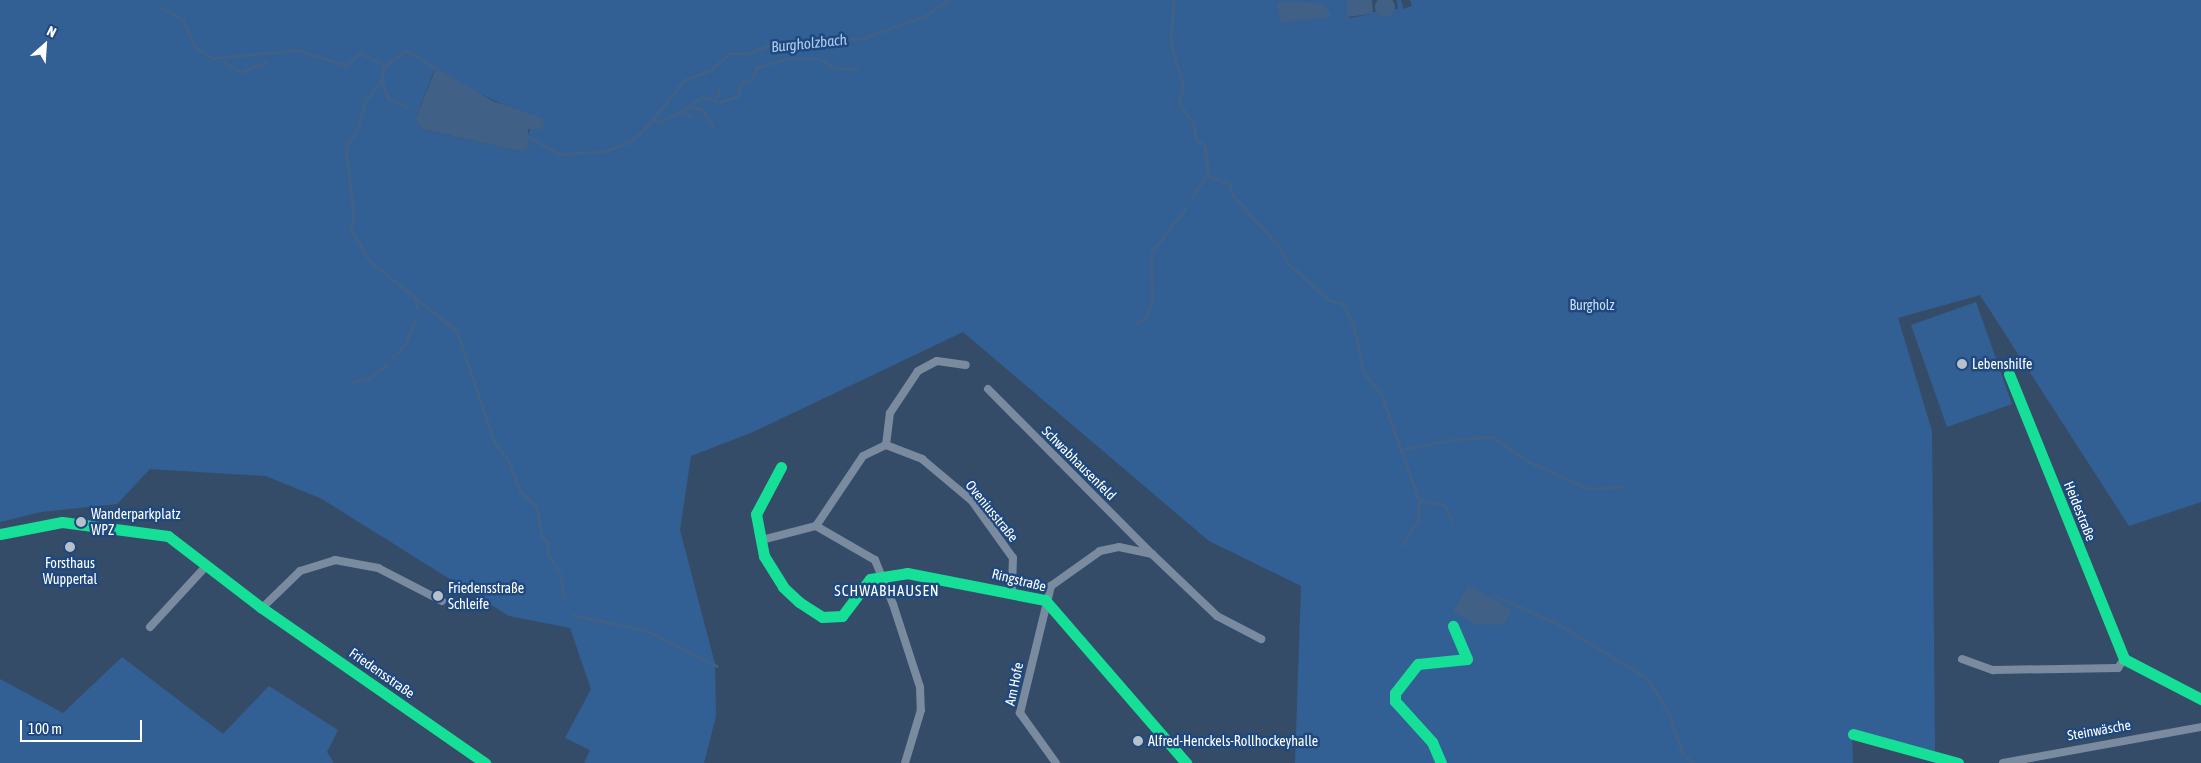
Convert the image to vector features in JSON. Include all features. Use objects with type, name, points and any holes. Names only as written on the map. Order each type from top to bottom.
[{"type":"street","points":[[762,540],[816,526],[863,456],[886,445],[890,413],[918,371],[938,361],[966,365]]},
{"type":"street","name":"Heidestraße","points":[[2010,374],[2124,659]]},
{"type":"street","name":"Schwabhausenfeld","points":[[988,389],[1152,554],[1217,616],[1260,638]]},
{"type":"street","name":"Oveniusstraße","points":[[886,445],[922,459],[972,502],[1013,558],[1012,592]]},
{"type":"street","points":[[781,467],[757,509],[764,556],[783,587],[822,617],[846,614],[870,579],[882,574]]},
{"type":"street","name":"Friedensstraße","points":[[0,534],[62,522],[136,529],[168,536],[262,608],[485,763]]},
{"type":"street","points":[[816,526],[869,556],[882,574],[920,687],[921,710],[905,763]]},
{"type":"street","points":[[1045,600],[1051,586],[1100,551],[1119,547],[1152,554]]},
{"type":"street","points":[[262,608],[300,570],[334,560],[378,568],[442,602]]},
{"type":"street","points":[[150,627],[207,564]]},
{"type":"street","name":"Ringstraße","points":[[882,574],[926,574],[1045,600],[1186,763]]},
{"type":"street","name":"Am Hofe","points":[[1045,600],[1020,713],[1056,763]]},
{"type":"street","points":[[1441,763],[1432,742],[1395,701],[1395,693],[1418,664],[1468,659],[1453,626]]},
{"type":"street","points":[[1962,659],[1993,670],[2118,668],[2124,659],[2201,699]]},
{"type":"street","name":"Steinwäsche","points":[[2003,763],[2201,727]]},
{"type":"street","points":[[1853,734],[1958,763]]},
{"type":"green space","name":"Burgholz","points":[[0,0],[1346,0],[1349,18],[1372,14],[1372,0],[1373,12],[1398,9],[1397,0],[1401,0],[1403,9],[1412,6],[1410,0],[2201,0],[2201,502],[2129,526],[1980,295],[1898,318],[1932,431],[1935,751],[1852,732],[1853,763],[1295,763],[1301,586],[1209,541],[963,332],[753,432],[691,456],[680,530],[715,664],[716,716],[704,763],[584,763],[590,750],[565,738],[591,689],[570,628],[509,616],[322,499],[266,476],[150,469],[117,504],[41,512],[0,522]],"holes":[[[434,71],[512,109],[530,129],[522,152],[422,129],[415,120]]]},
{"type":"green space","name":"Lebenshilfe","points":[[1976,302],[2012,404],[1947,427],[1911,325]]},
{"type":"green space","points":[[122,657],[223,734],[269,686],[338,730],[327,752],[334,763],[0,763],[0,679],[63,713]]},
{"type":"shaded area","points":[[1385,-3],[1392,0],[1395,7],[1392,14],[1385,17],[1378,14],[1375,7],[1378,0]]},
{"type":"shaded area","points":[[1346,0],[1372,0],[1372,14],[1347,17]]},
{"type":"shaded area","points":[[1288,1],[1324,4],[1332,17],[1281,22],[1277,4]]},
{"type":"shaded area","points":[[436,68],[493,101],[544,119],[543,129],[528,129],[528,147],[522,152],[422,129],[415,120]]},
{"type":"shaded area","points":[[1469,585],[1512,610],[1503,625],[1476,624],[1453,611]]},
{"type":"waterway","name":"Burgholzbach","points":[[527,136],[560,154],[606,151],[630,142],[644,130],[684,80],[711,70],[729,54],[747,54],[770,45],[863,38],[925,16],[948,0]]},
{"type":"waterway","points":[[1174,0],[1171,43],[1184,87],[1179,103],[1194,124],[1197,141],[1205,145],[1209,176],[1230,184],[1233,195],[1277,244],[1289,264],[1328,299],[1343,304],[1354,326],[1364,373],[1381,393],[1419,500],[1445,505],[1452,520]]},
{"type":"waterway","name":"Burgholzbach","points":[[162,8],[183,19],[195,47],[213,58],[297,50],[346,65],[361,53],[385,66],[406,50],[444,73]]},
{"type":"waterway","points":[[654,120],[660,122],[677,114],[702,97],[720,102],[738,96],[741,83],[752,79],[756,68],[786,59],[821,59],[833,67],[857,69]]},
{"type":"waterway","points":[[223,61],[241,72],[265,63]]},
{"type":"waterway","points":[[385,66],[382,80],[366,101],[358,129],[346,148],[354,215],[351,230],[371,262],[457,331],[495,443],[508,459],[520,491],[537,507],[542,537],[549,543],[547,551],[561,575],[565,598]]},
{"type":"waterway","points":[[382,80],[388,98],[407,107]]},
{"type":"waterway","points":[[716,100],[719,90]]},
{"type":"waterway","points":[[692,107],[702,109],[713,126]]},
{"type":"waterway","points":[[681,112],[691,115]]},
{"type":"waterway","points":[[1200,185],[1208,171]]},
{"type":"waterway","points":[[1192,198],[1198,188]]},
{"type":"waterway","points":[[1137,322],[1145,319],[1152,302],[1151,253],[1185,209]]},
{"type":"waterway","points":[[414,295],[418,308]]},
{"type":"waterway","points":[[392,358],[405,345],[415,320]]},
{"type":"waterway","points":[[351,382],[370,378],[387,364]]},
{"type":"waterway","points":[[1404,449],[1456,439],[1493,437],[1529,462],[1589,489],[1624,486]]},
{"type":"waterway","points":[[1402,545],[1418,520],[1419,500]]},
{"type":"waterway","points":[[1496,596],[1558,624],[1647,678],[1669,713],[1683,754],[1694,763]]},
{"type":"waterway","points":[[573,615],[648,631],[717,666]]},
{"type":"traffic: fast","points":[[2009,374],[2124,659],[2201,699]]},
{"type":"traffic: fast","points":[[781,467],[756,514],[764,556],[783,587],[799,602],[822,617],[842,616],[870,579],[907,573],[1045,600],[1186,763]]},
{"type":"traffic: fast","points":[[0,534],[62,522],[168,536],[262,608],[485,763]]},
{"type":"traffic: fast","points":[[1441,763],[1432,742],[1395,701],[1395,693],[1418,664],[1467,659],[1453,626]]},
{"type":"traffic: fast","points":[[1853,734],[1958,763]]},
{"type":"place","name":"Lebenshilfe","points":[[1962,364]]},
{"type":"place","name":"Wanderparkplatz WPZ","points":[[81,522]]},
{"type":"place","name":"Forsthaus Wuppertal","points":[[70,547]]},
{"type":"place","name":"Friedensstraße Schleife","points":[[438,596]]},
{"type":"place","name":"Alfred-Henckels-Rollhockeyhalle","points":[[1138,741]]},
{"type":"district","name":"SCHWABHAUSEN","points":[[887,591]]}]
